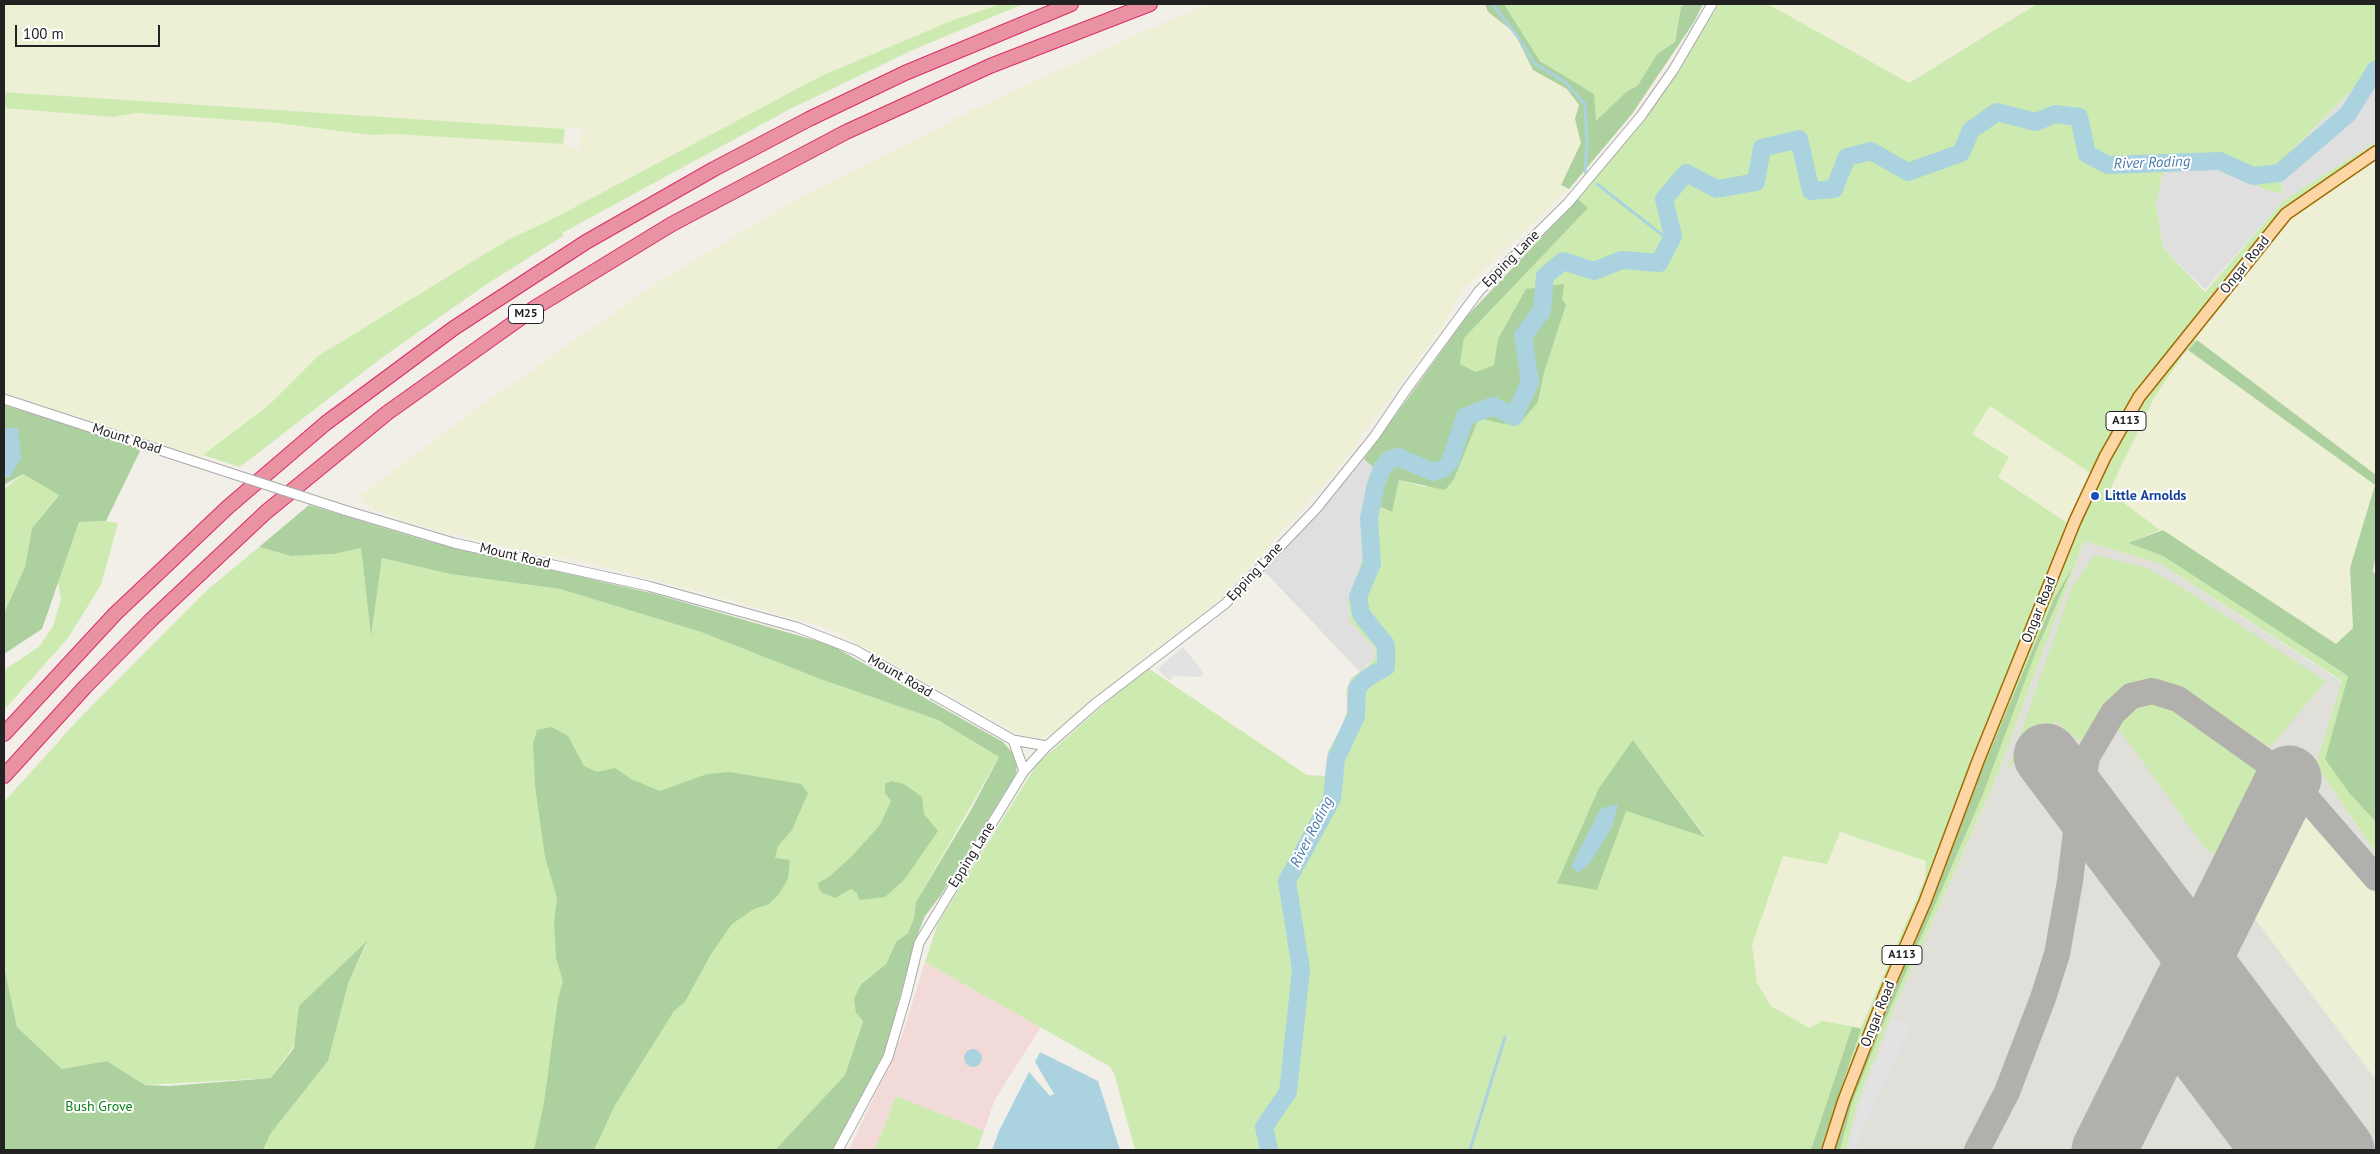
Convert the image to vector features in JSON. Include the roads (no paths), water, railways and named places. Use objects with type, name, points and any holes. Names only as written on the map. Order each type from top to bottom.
[{"type":"highway","name":"M25","points":[[4,734],[115,614],[228,507],[340,412],[454,328],[594,238],[730,160],[905,73],[1071,4]]},
{"type":"highway","name":"M25","points":[[4,776],[85,686],[151,620],[266,512],[387,413],[536,307],[672,224],[846,132],[990,66],[1150,4]]},
{"type":"main road","name":"Ongar Road","points":[[1828,1150],[1844,1100],[1886,992],[1925,902],[1985,743],[2075,521],[2105,457],[2139,397],[2286,214],[2376,152]]},
{"type":"street","name":"Epping Lane","points":[[838,1150],[888,1057],[919,943],[1024,771],[1047,746],[1096,703],[1214,614],[1316,509],[1352,467],[1479,291],[1568,203],[1641,116],[1674,69],[1712,4]]},
{"type":"street","name":"Mount Road","points":[[4,398],[344,510],[454,543],[648,586],[796,626],[855,650],[1013,740],[1047,746]]},
{"type":"street","points":[[1013,740],[1024,771]]},
{"type":"water","points":[[4,428],[18,428],[21,458],[11,476],[4,477]]},
{"type":"water","points":[[1618,804],[1612,827],[1590,863],[1578,873],[1571,866],[1601,808]]},
{"type":"water","points":[[973,1049],[979,1052],[982,1058],[979,1064],[973,1067],[967,1064],[964,1058],[967,1052]]},
{"type":"water","points":[[1040,1052],[1098,1081],[1120,1150],[992,1150],[999,1131],[1029,1072],[1050,1096],[1054,1094],[1035,1062]]},
{"type":"waterway","points":[[1492,4],[1518,37],[1534,63],[1565,82],[1585,104],[1587,142],[1585,172]]},
{"type":"waterway","name":"River Roding","points":[[1269,1150],[1264,1127],[1288,1092],[1301,970],[1287,881],[1332,799],[1336,759],[1356,716],[1357,688],[1367,678],[1386,667],[1386,645],[1361,614],[1358,597],[1372,563],[1369,519],[1375,488],[1382,468],[1389,460],[1398,457],[1433,472],[1443,469],[1450,462],[1465,417],[1493,406],[1514,417],[1530,382],[1523,336],[1542,311],[1545,276],[1563,261],[1594,271],[1622,260],[1659,263],[1673,236],[1664,199],[1686,173],[1717,189],[1756,182],[1762,148],[1799,139],[1811,191],[1834,189],[1847,157],[1871,151],[1908,172],[1961,153],[1971,130],[1997,112],[2036,122],[2055,114],[2079,117],[2087,154],[2108,165],[2220,161],[2253,176],[2279,173],[2348,114],[2376,69]]},
{"type":"waterway","points":[[1597,184],[1670,241]]},
{"type":"waterway","points":[[1470,1150],[1505,1037]]},
{"type":"place","name":"Little Arnolds","points":[[2095,496]]},
{"type":"park label","name":"Bush Grove","points":[[99,1107]]}]
